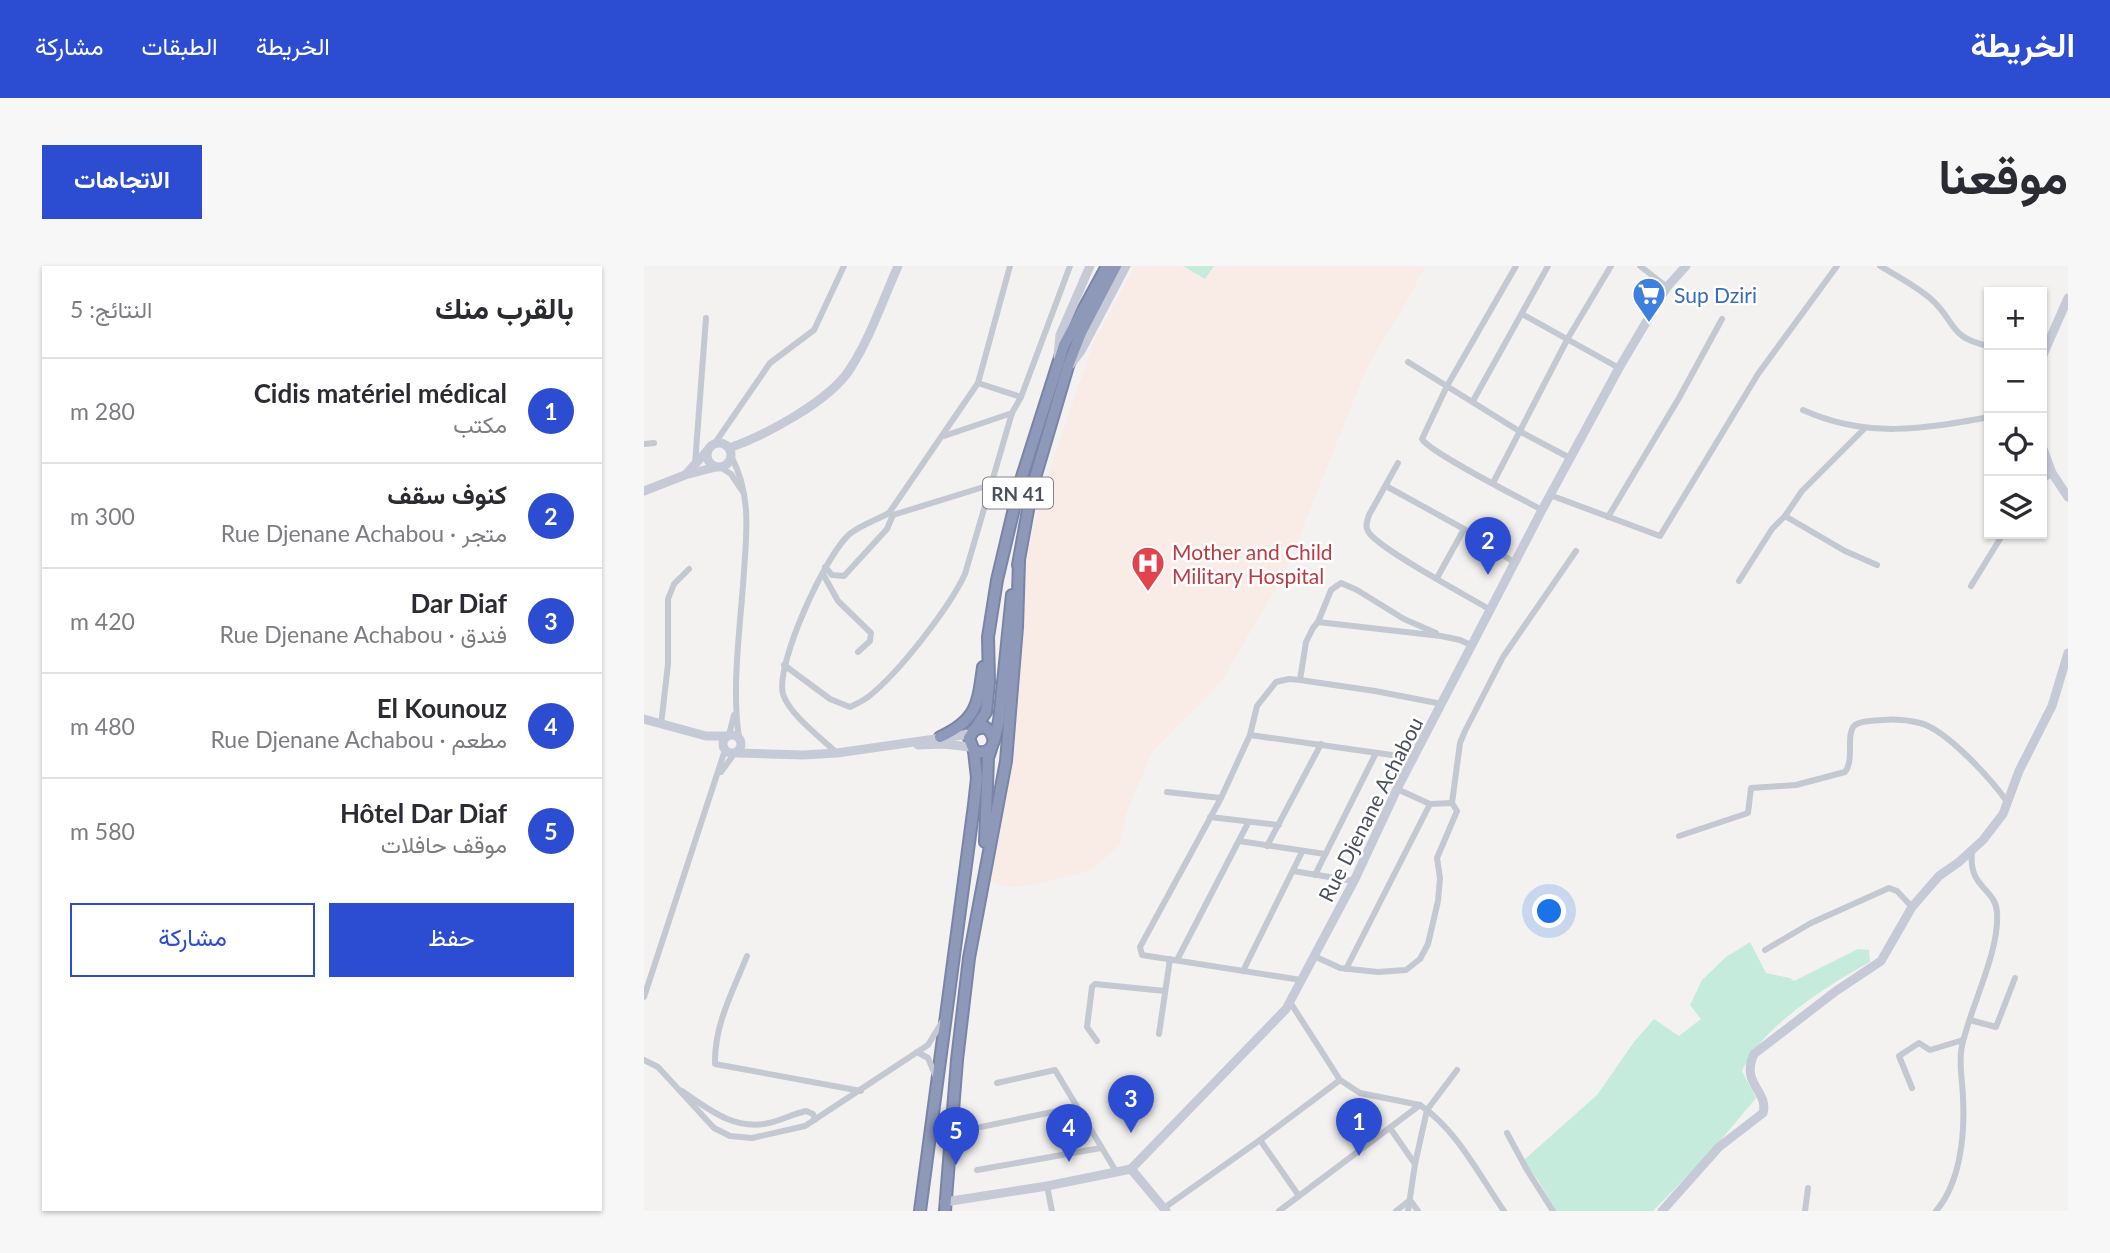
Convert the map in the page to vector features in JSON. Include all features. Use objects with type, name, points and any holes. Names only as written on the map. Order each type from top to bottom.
[{"type":"highway","name":"RN 41","points":[[945,1207],[957,1060],[969,958],[984,869],[987,766],[999,721],[1009,615],[1032,488],[1062,368],[1076,320],[1107,266]]},
{"type":"highway","name":"RN 41","points":[[971,732],[986,712],[988,636],[997,580],[1024,471],[1062,368],[1116,266]]},
{"type":"highway","points":[[984,869],[1006,761],[1017,627],[1019,561]]},
{"type":"highway","points":[[940,737],[957,729],[972,715],[977,703],[988,636]]},
{"type":"highway","points":[[920,1211],[977,778],[972,749],[971,732],[985,727],[992,733],[993,745],[983,753],[972,749]]},
{"type":"main road","points":[[644,491],[685,475],[718,467],[752,440],[809,407],[849,372],[898,266]]},
{"type":"main road","points":[[1062,368],[1060,335],[1090,266]]},
{"type":"main road","points":[[1062,368],[1081,351],[1126,266]]},
{"type":"main road","name":"Rue Djenane Achabou","points":[[945,1207],[1132,1168],[1286,1009],[1354,881],[1397,789],[1489,609],[1550,495],[1619,368],[1667,287],[1686,266]]},
{"type":"main road","points":[[2044,350],[2068,298]]},
{"type":"main road","points":[[685,475],[715,443],[723,443],[730,455]]},
{"type":"main road","points":[[707,451],[709,463],[718,467]]},
{"type":"main road","points":[[2047,460],[2052,473],[2068,497]]},
{"type":"main road","points":[[1662,1211],[1719,1147],[1763,1113],[1764,1106],[1750,1075],[1750,1064],[1755,1054],[1836,991],[1881,961],[1912,907],[1939,876],[1983,840],[2008,803],[2019,771],[2052,706],[2068,653]]},
{"type":"main road","points":[[644,719],[706,736],[734,737],[776,754]]},
{"type":"main road","points":[[706,736],[730,751],[776,754],[837,753],[971,732]]},
{"type":"main road","points":[[730,751],[741,748],[734,737]]},
{"type":"main road","points":[[730,751],[723,741],[734,737]]},
{"type":"main road","points":[[884,746],[943,744],[972,749]]},
{"type":"main road","points":[[1132,1168],[1165,1209]]},
{"type":"street","points":[[715,443],[770,363],[814,330],[844,266]]},
{"type":"street","points":[[824,570],[835,576],[844,576],[887,529],[891,514],[978,383],[1010,266]]},
{"type":"street","points":[[785,665],[830,699],[849,707],[868,697],[902,661],[956,594],[965,574],[1012,413],[1021,397],[1070,266]]},
{"type":"street","points":[[1516,266],[1447,386],[1422,441],[1542,510]]},
{"type":"street","points":[[1473,401],[1548,266]]},
{"type":"street","points":[[1493,483],[1568,338],[1611,266]]},
{"type":"street","points":[[1640,266],[1667,287]]},
{"type":"street","points":[[1550,495],[1660,536],[1758,374],[1838,266]]},
{"type":"street","points":[[1880,266],[1933,301],[1962,336],[1984,345]]},
{"type":"street","points":[[1522,314],[1619,368]]},
{"type":"street","points":[[695,464],[706,318]]},
{"type":"street","points":[[1608,517],[1679,398],[1722,319]]},
{"type":"street","points":[[1408,362],[1519,431],[1570,458]]},
{"type":"street","points":[[978,383],[1021,397]]},
{"type":"street","points":[[1802,410],[1864,429],[1916,429],[1984,418]]},
{"type":"street","points":[[943,436],[1012,413]]},
{"type":"street","points":[[1740,581],[1772,529],[1785,516],[1802,491],[1864,429]]},
{"type":"street","points":[[644,444],[654,443]]},
{"type":"street","points":[[730,455],[743,484],[746,500],[734,737]]},
{"type":"street","points":[[1398,463],[1369,515],[1366,524],[1368,531],[1386,548],[1489,609]]},
{"type":"street","points":[[718,467],[735,478],[746,500]]},
{"type":"street","points":[[2047,477],[2052,473]]},
{"type":"street","points":[[837,753],[797,715],[783,693],[785,665],[813,588],[849,534],[891,514],[990,485]]},
{"type":"street","points":[[1386,486],[1464,529],[1514,563]]},
{"type":"street","points":[[1785,516],[1846,551],[1877,565]]},
{"type":"street","points":[[1437,578],[1464,529]]},
{"type":"street","points":[[1971,586],[2000,539]]},
{"type":"street","points":[[1314,956],[1346,969],[1378,972],[1406,970],[1420,959],[1431,934],[1438,901],[1440,878],[1437,858],[1457,811],[1452,803],[1460,743],[1503,657],[1576,551]]},
{"type":"street","points":[[661,724],[668,653],[668,598],[674,584],[689,569]]},
{"type":"street","points":[[824,570],[838,601],[871,633],[870,641],[858,652]]},
{"type":"street","points":[[1300,680],[1306,642],[1318,622],[1331,590],[1341,583],[1404,619],[1441,636]]},
{"type":"street","points":[[1318,622],[1441,636],[1471,645]]},
{"type":"street","points":[[1301,980],[1142,955],[1140,947],[1220,798],[1250,735],[1257,706],[1279,681],[1300,680],[1442,704]]},
{"type":"street","points":[[1679,836],[1748,813],[1751,788],[1796,785],[1845,772],[1850,759],[1851,731],[1855,725],[1862,722],[1890,720],[1927,725],[1958,747],[2008,803]]},
{"type":"street","points":[[1250,735],[1413,758]]},
{"type":"street","points":[[1267,846],[1321,744]]},
{"type":"street","points":[[644,997],[718,776],[730,751]]},
{"type":"street","points":[[1315,874],[1376,753]]},
{"type":"street","points":[[1397,789],[1430,804],[1452,803]]},
{"type":"street","points":[[1167,792],[1220,798]]},
{"type":"street","points":[[1346,969],[1430,804]]},
{"type":"street","points":[[1210,817],[1279,825]]},
{"type":"street","points":[[1159,1034],[1173,960],[1248,823]]},
{"type":"street","points":[[1239,841],[1325,854]]},
{"type":"street","points":[[1936,1211],[1945,1200],[1960,1149],[1964,1102],[1961,1060],[1963,1040],[1987,965],[1997,911],[1993,900],[1975,878],[1970,866],[1972,851]]},
{"type":"street","points":[[1243,971],[1302,852]]},
{"type":"street","points":[[1293,871],[1354,881]]},
{"type":"street","points":[[1765,950],[1811,923],[1889,888],[1897,891],[1912,907]]},
{"type":"street","points":[[747,956],[721,1018],[714,1052],[715,1063],[861,1091]]},
{"type":"street","points":[[1970,1020],[1996,1027],[2015,978]]},
{"type":"street","points":[[1097,1041],[1087,1027],[1095,984],[1165,992]]},
{"type":"street","points":[[1290,1002],[1340,1080],[1360,1093],[1420,1105],[1427,1110],[1445,1125],[1504,1211]]},
{"type":"street","points":[[644,1060],[658,1067],[714,1128],[730,1136],[752,1138],[805,1126],[815,1120],[928,1045],[945,1018]]},
{"type":"street","points":[[1912,1088],[1899,1056],[1919,1043],[1930,1050],[1963,1040]]},
{"type":"street","points":[[918,1052],[928,1058],[936,1077]]},
{"type":"street","points":[[997,1083],[1054,1069],[1057,1071],[1117,1173]]},
{"type":"street","points":[[1408,1211],[1427,1110],[1457,1070]]},
{"type":"street","points":[[1165,1209],[1340,1080]]},
{"type":"street","points":[[674,1086],[732,1122],[758,1125],[806,1111],[813,1114],[815,1120]]},
{"type":"street","points":[[1279,1211],[1420,1105]]},
{"type":"street","points":[[981,1127],[1076,1107]]},
{"type":"street","points":[[1390,1128],[1415,1164]]},
{"type":"street","points":[[1507,1133],[1553,1211]]},
{"type":"street","points":[[1260,1140],[1299,1196]]},
{"type":"street","points":[[977,1170],[1101,1149]]},
{"type":"street","points":[[1046,1186],[1052,1211]]},
{"type":"street","points":[[1805,1211],[1808,1188]]},
{"type":"street","points":[[1395,1211],[1410,1200]]},
{"type":"street","points":[[1410,1200],[1418,1211]]},
{"type":"shaded area","name":"Mother and Child Military Hospital","points":[[1135,266],[1425,266],[1367,367],[1284,575],[1221,682],[1152,752],[1127,812],[1120,844],[1092,870],[1030,886],[1006,887],[991,881],[1015,724],[1026,557],[1046,480],[1094,341]]},
{"type":"green space","points":[[1183,266],[1214,266],[1205,279]]},
{"type":"green space","points":[[1750,942],[1766,973],[1794,981],[1858,949],[1869,950],[1870,962],[1816,995],[1764,1039],[1742,1071],[1756,1098],[1716,1146],[1653,1211],[1556,1211],[1523,1161],[1597,1095],[1634,1042],[1654,1019],[1679,1036],[1701,1019],[1690,1005],[1702,980],[1726,957]]},
{"type":"place","name":"Sup Dziri","points":[[1649,324]]},
{"type":"place","name":"كنوف سقف","points":[[1488,575]]},
{"type":"place","name":"Mother and Child Military Hospital","points":[[1148,593]]},
{"type":"place","name":"Dar Diaf","points":[[1131,1133]]},
{"type":"place","name":"Cidis matériel médical","points":[[1359,1156]]},
{"type":"place","name":"El Kounouz","points":[[1069,1162]]},
{"type":"place","name":"Hôtel Dar Diaf","points":[[956,1165]]}]
